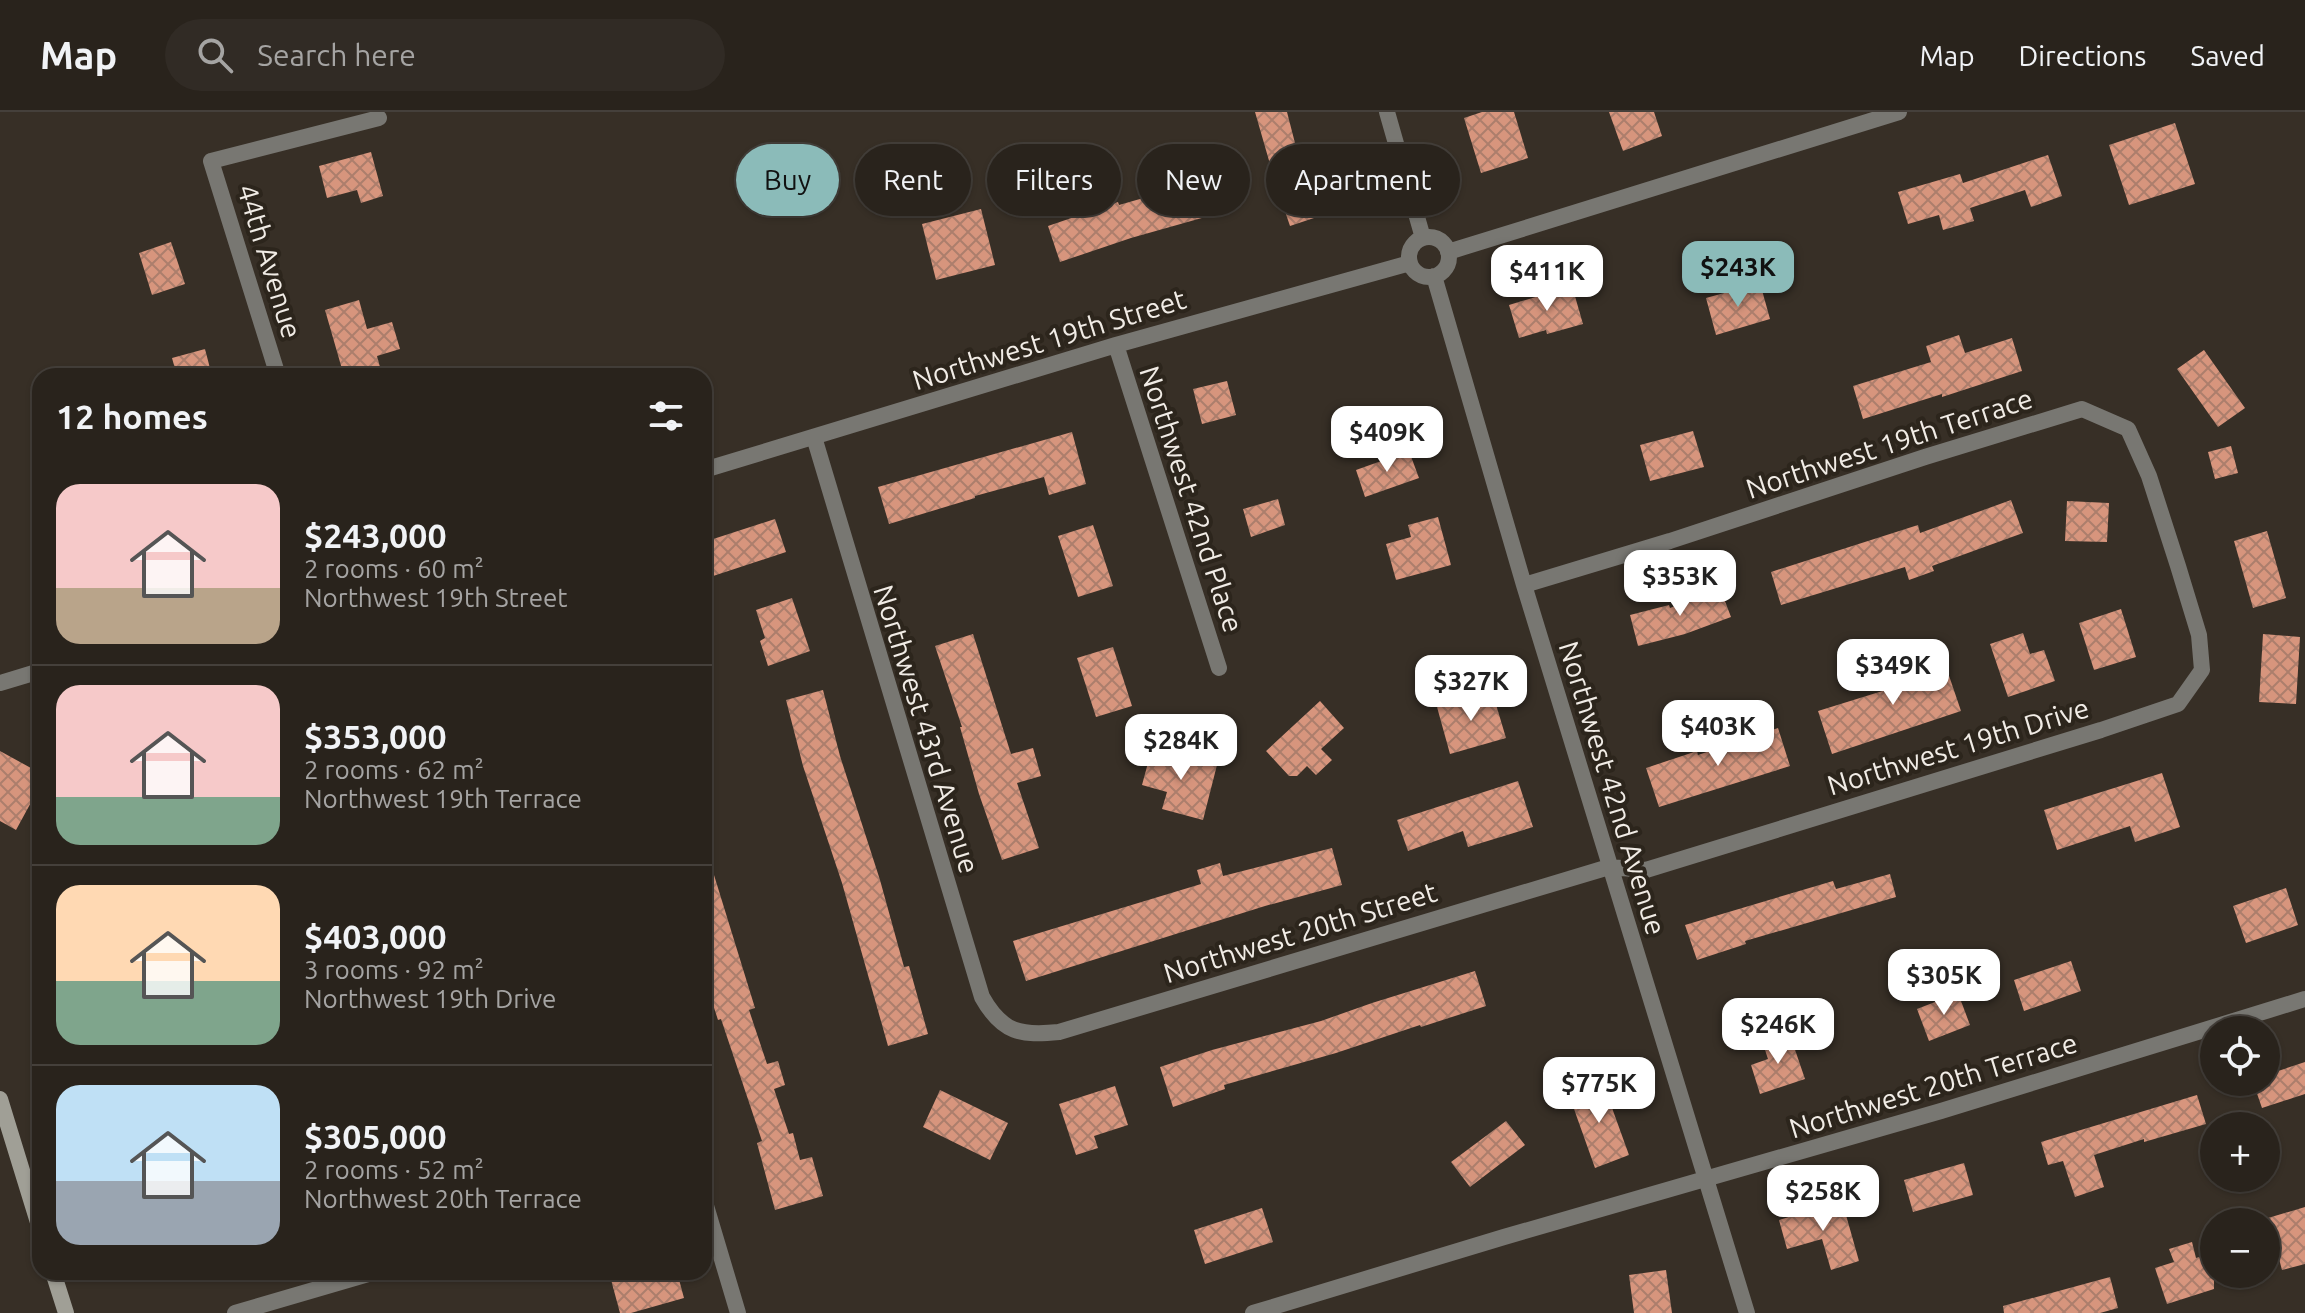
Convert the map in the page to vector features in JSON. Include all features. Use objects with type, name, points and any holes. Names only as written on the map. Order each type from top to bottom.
[{"type":"street","points":[[1387,112],[1423,238]]},
{"type":"street","points":[[1448,252],[1899,112]]},
{"type":"street","name":"44th Avenue","points":[[276,368],[211,161],[379,118]]},
{"type":"street","points":[[1423,238],[1439,240],[1448,252],[1446,267],[1434,276],[1419,275],[1410,263],[1411,248],[1423,238]]},
{"type":"street","name":"Northwest 19th Street","points":[[712,468],[1116,345],[1410,263]]},
{"type":"street","name":"Northwest 42nd Avenue","points":[[1434,276],[1609,867],[1747,1313]]},
{"type":"street","name":"Northwest 42nd Place","points":[[1116,345],[1219,668]]},
{"type":"street","name":"Northwest 19th Terrace","points":[[1524,585],[2082,409],[2128,429],[2149,476],[2178,566]]},
{"type":"street","name":"Northwest 43rd Avenue","points":[[814,437],[982,997],[991,1013],[1006,1027]]},
{"type":"street","name":"Northwest 19th Drive","points":[[1609,867],[1646,870],[2178,704],[2202,670],[2199,635],[2178,566]]},
{"type":"street","points":[[0,683],[32,673]]},
{"type":"street","name":"Northwest 20th Street","points":[[1006,1027],[1032,1035],[1059,1032],[1609,867]]},
{"type":"street","name":"Northwest 20th Terrace","points":[[1253,1313],[1941,1111],[2305,999]]},
{"type":"street","points":[[0,1099],[32,1203]]},
{"type":"street","points":[[712,1226],[738,1313]]},
{"type":"street","points":[[56,1280],[66,1313]]},
{"type":"street","points":[[235,1313],[348,1280]]},
{"type":"building","points":[[1255,112],[1287,112],[1295,144],[1266,144],[1266,150]]},
{"type":"building","points":[[1482,112],[1514,112],[1528,158],[1481,173],[1464,118]]},
{"type":"building","points":[[1609,112],[1654,112],[1662,136],[1623,151]]},
{"type":"building","points":[[2175,123],[2195,184],[2129,205],[2109,145]]},
{"type":"building","points":[[371,152],[383,196],[361,203],[357,190],[327,198],[319,166]]},
{"type":"building","points":[[2048,155],[2062,196],[2031,207],[2025,190],[1970,208],[1974,221],[1943,230],[1939,215],[1908,224],[1898,192],[1960,174],[1963,183]]},
{"type":"building","points":[[1137,200],[1137,216],[1209,216],[1060,262],[1048,226],[1077,216],[1121,216],[1121,204]]},
{"type":"building","points":[[981,209],[995,265],[936,280],[922,224],[953,216],[971,216],[971,212]]},
{"type":"building","points":[[1287,216],[1320,216],[1290,226]]},
{"type":"building","points":[[171,242],[185,284],[152,295],[139,253]]},
{"type":"building","points":[[1760,283],[1770,319],[1716,335],[1706,298]]},
{"type":"building","points":[[1572,286],[1583,324],[1519,338],[1509,305]]},
{"type":"building","points":[[359,300],[367,329],[392,322],[400,349],[377,356],[380,367],[342,368],[325,310]]},
{"type":"building","points":[[1959,335],[1965,353],[2012,338],[2022,371],[1863,419],[1853,386],[1931,362],[1926,346]]},
{"type":"building","points":[[205,349],[210,368],[175,368],[172,358]]},
{"type":"building","points":[[2204,350],[2245,408],[2218,427],[2177,369]]},
{"type":"building","points":[[1227,381],[1236,415],[1202,424],[1193,389]]},
{"type":"building","points":[[1693,431],[1704,467],[1650,481],[1640,445]]},
{"type":"building","points":[[1072,432],[1086,484],[1049,495],[1044,477],[889,524],[878,487]]},
{"type":"building","points":[[2231,446],[2238,473],[2215,479],[2208,452]]},
{"type":"building","points":[[1409,451],[1419,478],[1365,497],[1356,470]]},
{"type":"building","points":[[1278,499],[1285,525],[1251,537],[1243,509]]},
{"type":"building","points":[[2011,500],[2023,533],[1932,566],[1934,571],[1909,580],[1905,567],[1781,605],[1771,572],[1918,525],[1920,533]]},
{"type":"building","points":[[2067,501],[2109,503],[2107,542],[2065,541]]},
{"type":"building","points":[[1438,517],[1451,565],[1396,580],[1386,544],[1411,537],[1408,525]]},
{"type":"building","points":[[775,519],[786,552],[712,576],[712,539]]},
{"type":"building","points":[[1093,525],[1113,586],[1078,597],[1058,536]]},
{"type":"building","points":[[2267,531],[2286,598],[2253,608],[2234,541]]},
{"type":"building","points":[[1720,588],[1731,617],[1685,634],[1638,646],[1630,615],[1669,605],[1670,608]]},
{"type":"building","points":[[792,598],[810,651],[768,666],[760,641],[765,638],[756,610]]},
{"type":"building","points":[[2121,609],[2136,657],[2094,670],[2079,623]]},
{"type":"building","points":[[2023,633],[2030,654],[2044,650],[2055,681],[2008,697],[1990,644]]},
{"type":"building","points":[[973,634],[1011,754],[1033,748],[1041,776],[1017,783],[1039,848],[1002,860],[935,646]]},
{"type":"building","points":[[2263,634],[2300,637],[2296,704],[2259,702]]},
{"type":"building","points":[[1113,647],[1132,706],[1096,717],[1077,658]]},
{"type":"building","points":[[1942,655],[1961,711],[1832,754],[1818,711],[1905,684],[1900,670]]},
{"type":"building","points":[[823,690],[904,967],[909,966],[928,1034],[888,1046],[786,700]]},
{"type":"building","points":[[1492,691],[1506,738],[1450,754],[1437,707]]},
{"type":"building","points":[[1320,701],[1344,728],[1321,749],[1332,760],[1316,775],[1307,766],[1297,776],[1289,776],[1266,751]]},
{"type":"building","points":[[1778,728],[1790,766],[1659,807],[1646,768],[1697,751],[1698,755]]},
{"type":"building","points":[[1152,748],[1217,765],[1203,820],[1162,809],[1167,792],[1142,785]]},
{"type":"building","points":[[0,751],[32,769],[32,801],[16,830],[0,821]]},
{"type":"building","points":[[2162,773],[2180,827],[2135,842],[2130,826],[2057,850],[2044,810]]},
{"type":"building","points":[[1518,781],[1533,827],[1468,847],[1463,831],[1408,851],[1397,820]]},
{"type":"building","points":[[1332,848],[1342,885],[1026,981],[1013,941],[1201,884],[1197,870],[1220,863],[1223,876]]},
{"type":"building","points":[[712,868],[755,1008],[749,1010],[767,1064],[778,1061],[785,1085],[774,1089],[789,1134],[793,1133],[800,1160],[812,1157],[823,1196],[775,1210],[757,1143],[762,1141],[721,1019],[718,1020],[712,1002]]},
{"type":"building","points":[[1890,874],[1896,897],[1745,941],[1746,944],[1697,960],[1685,925],[1833,881],[1836,889]]},
{"type":"building","points":[[2286,888],[2298,925],[2246,943],[2233,906]]},
{"type":"building","points":[[2071,961],[2081,991],[2024,1011],[2014,980]]},
{"type":"building","points":[[1475,971],[1486,1006],[1224,1085],[1225,1089],[1173,1107],[1160,1067],[1321,1021]]},
{"type":"building","points":[[1958,993],[1970,1025],[1929,1041],[1917,1009]]},
{"type":"building","points":[[1790,1035],[1805,1079],[1760,1094],[1751,1065],[1768,1059],[1763,1044]]},
{"type":"building","points":[[2305,1062],[2305,1094],[2262,1108],[2258,1096],[2280,1096],[2280,1070]]},
{"type":"building","points":[[1603,1083],[1629,1155],[1595,1168],[1569,1095]]},
{"type":"building","points":[[1115,1086],[1128,1125],[1094,1136],[1098,1148],[1076,1155],[1059,1104]]},
{"type":"building","points":[[940,1090],[1008,1123],[990,1160],[923,1127]]},
{"type":"building","points":[[2197,1095],[2202,1112],[2200,1126],[2094,1155],[2104,1187],[2075,1197],[2063,1161],[2048,1165],[2041,1142]]},
{"type":"building","points":[[1506,1121],[1525,1145],[1470,1187],[1451,1162]]},
{"type":"building","points":[[1964,1163],[1973,1195],[1913,1212],[1904,1180]]},
{"type":"building","points":[[1842,1201],[1859,1261],[1831,1270],[1822,1239],[1787,1249],[1779,1220]]},
{"type":"building","points":[[2305,1207],[2305,1264],[2282,1270],[2280,1263],[2280,1214]]},
{"type":"building","points":[[1262,1208],[1273,1242],[1205,1264],[1194,1230]]},
{"type":"building","points":[[2192,1242],[2196,1258],[2200,1257],[2200,1288],[2214,1289],[2167,1304],[2155,1268],[2174,1262],[2169,1249]]},
{"type":"building","points":[[1666,1270],[1672,1313],[1634,1313],[1629,1275]]},
{"type":"building","points":[[2110,1277],[2118,1308],[2100,1313],[2004,1313],[2003,1306]]},
{"type":"building","points":[[611,1280],[679,1280],[684,1298],[631,1313],[620,1313]]}]
